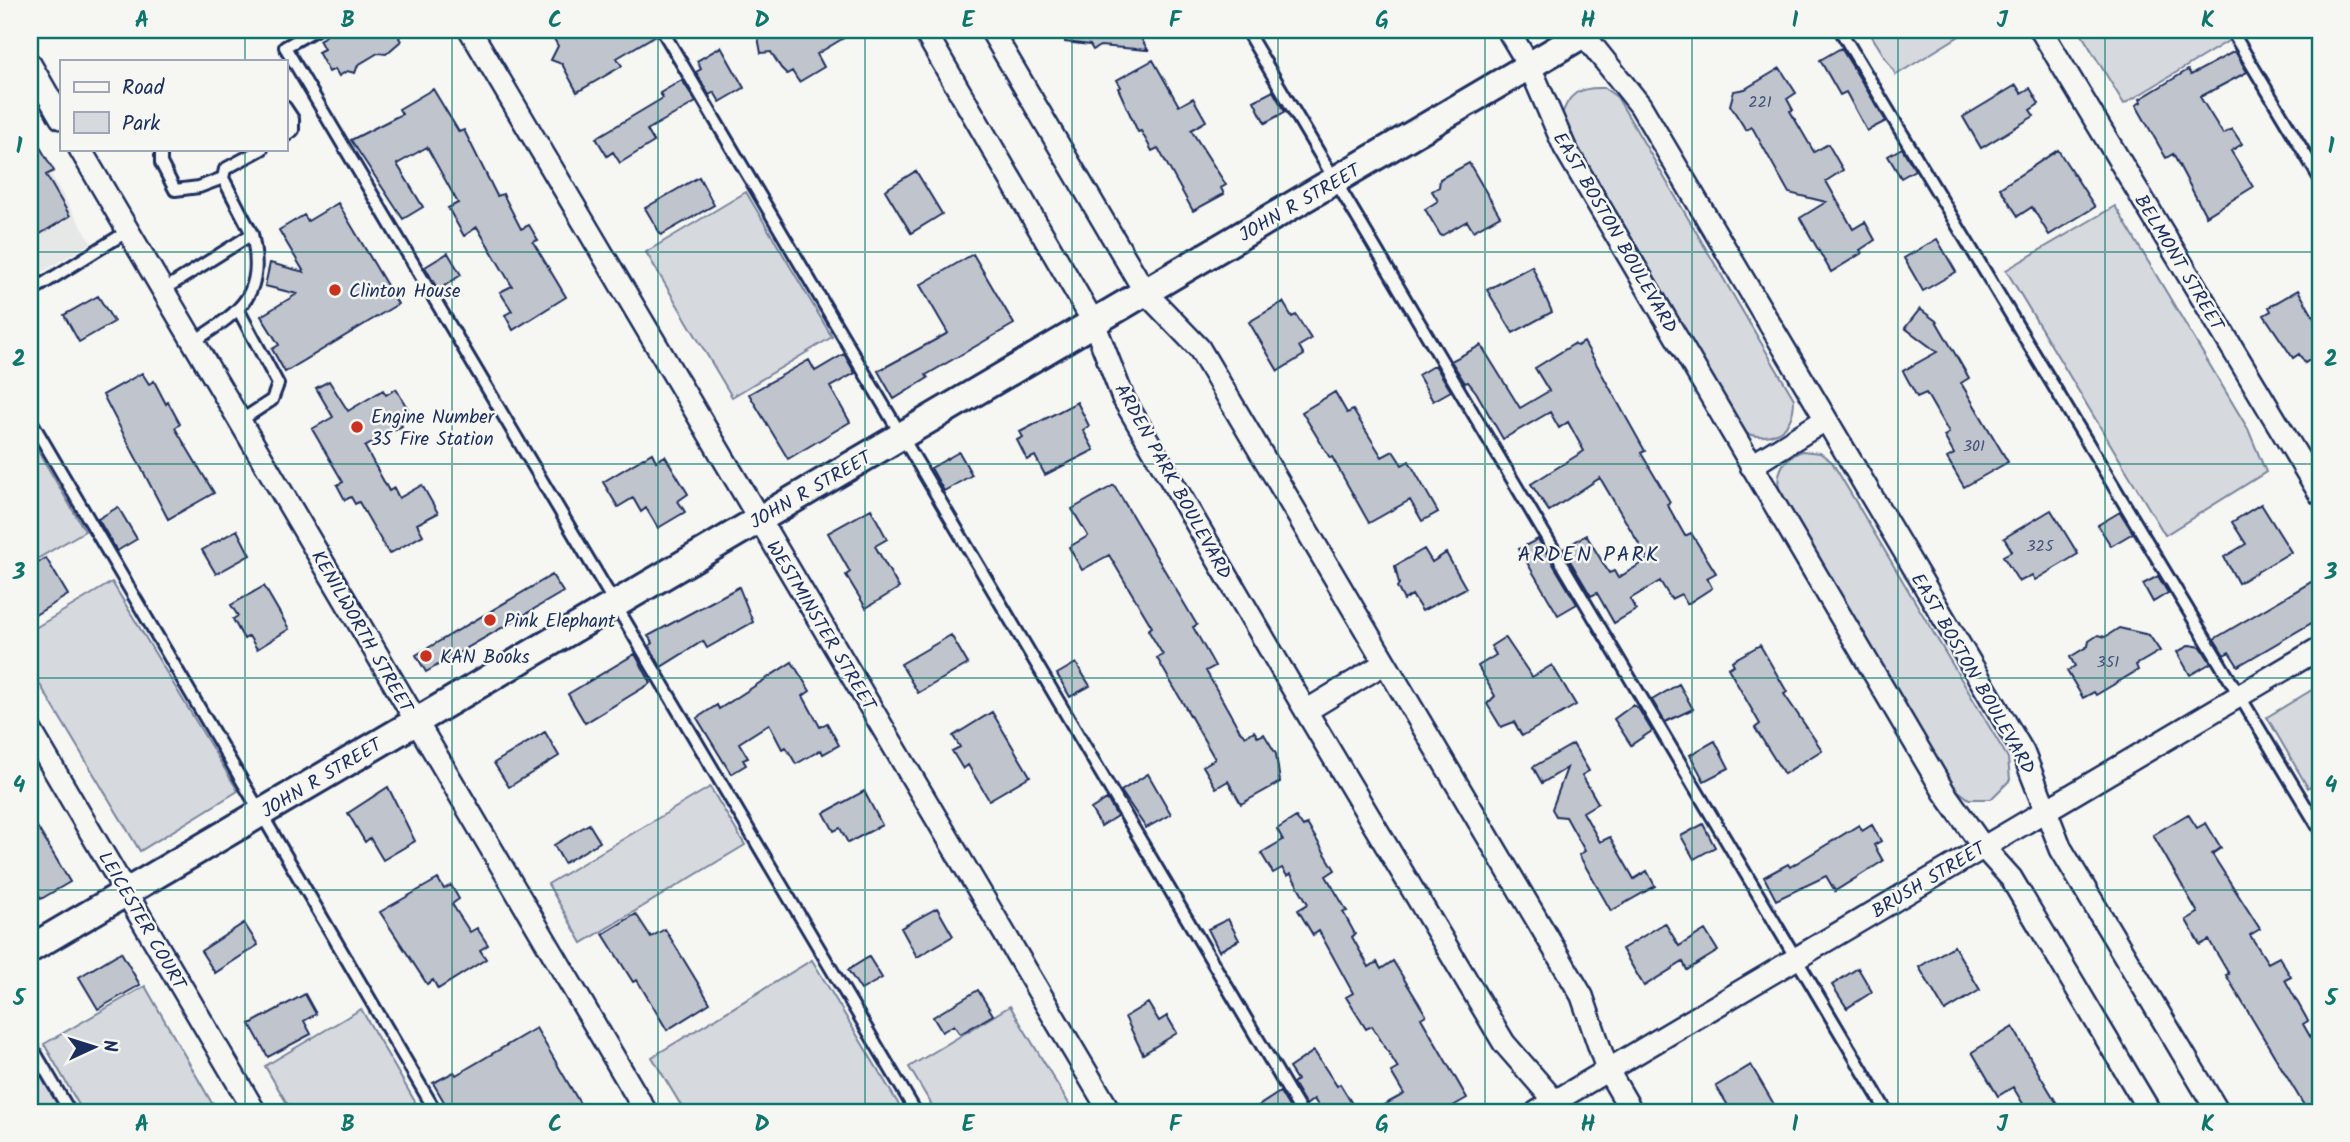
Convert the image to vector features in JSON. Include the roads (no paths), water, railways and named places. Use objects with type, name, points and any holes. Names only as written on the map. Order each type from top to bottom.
[{"type":"street","name":"WESTMINSTER STREET","points":[[470,30],[1110,1112]]},
{"type":"street","name":"ARDEN PARK BOULEVARD","points":[[924,30],[1094,323],[1124,398],[1306,711],[1504,1043],[1560,1107]]},
{"type":"street","points":[[990,30],[1145,292],[1199,348],[1582,996],[1607,1069],[1632,1112]]},
{"type":"street","name":"EAST BOSTON BOULEVARD","points":[[1508,30],[1530,67],[1565,148],[1944,792],[1983,847],[2011,878],[2150,1112]]},
{"type":"street","name":"BELMONT STREET","points":[[2041,30],[2320,495]]},
{"type":"street","name":"JOHN R STREET","points":[[30,949],[1530,67],[1584,31]]},
{"type":"street","name":"EAST BOSTON BOULEVARD","points":[[1584,31],[1640,105],[2023,752],[2048,809],[2061,849],[2218,1112]]},
{"type":"street","points":[[30,64],[60,116]]},
{"type":"street","name":"KENILWORTH STREET","points":[[80,150],[646,1112]]},
{"type":"street","points":[[1751,466],[1825,420]]},
{"type":"street","name":"BRUSH STREET","points":[[1537,1112],[1560,1107],[1607,1069],[2320,648]]},
{"type":"street","points":[[1306,711],[1385,663]]},
{"type":"street","name":"LEICESTER COURT","points":[[30,729],[255,1112]]},
{"type":"lane","points":[[315,30],[285,47],[916,1112]]},
{"type":"lane","points":[[662,30],[1301,1112]]},
{"type":"lane","points":[[1246,30],[1887,1112]]},
{"type":"lane","points":[[1840,30],[2320,830]]},
{"type":"lane","points":[[2231,30],[2320,179]]},
{"type":"lane","points":[[287,110],[293,119],[293,130],[287,134]]},
{"type":"lane","points":[[161,150],[161,163],[175,190],[199,187],[223,178]]},
{"type":"lane","points":[[193,342],[239,312],[250,295],[256,258],[252,234],[223,178],[225,169],[260,150]]},
{"type":"lane","points":[[30,292],[128,230]]},
{"type":"lane","points":[[163,290],[252,234]]},
{"type":"lane","points":[[239,312],[278,384],[272,400],[240,421]]},
{"type":"lane","points":[[30,419],[436,1112]]},
{"type":"lane","points":[[30,1044],[70,1112]]},
{"type":"place","name":"Clinton House","points":[[335,290]]},
{"type":"place","name":"Engine Number 35 Fire Station","points":[[357,427]]},
{"type":"place","name":"Pink Elephant","points":[[490,620]]},
{"type":"place","name":"KAN Books","points":[[426,656]]},
{"type":"district","name":"ARDEN PARK","points":[[1589,554]]}]
